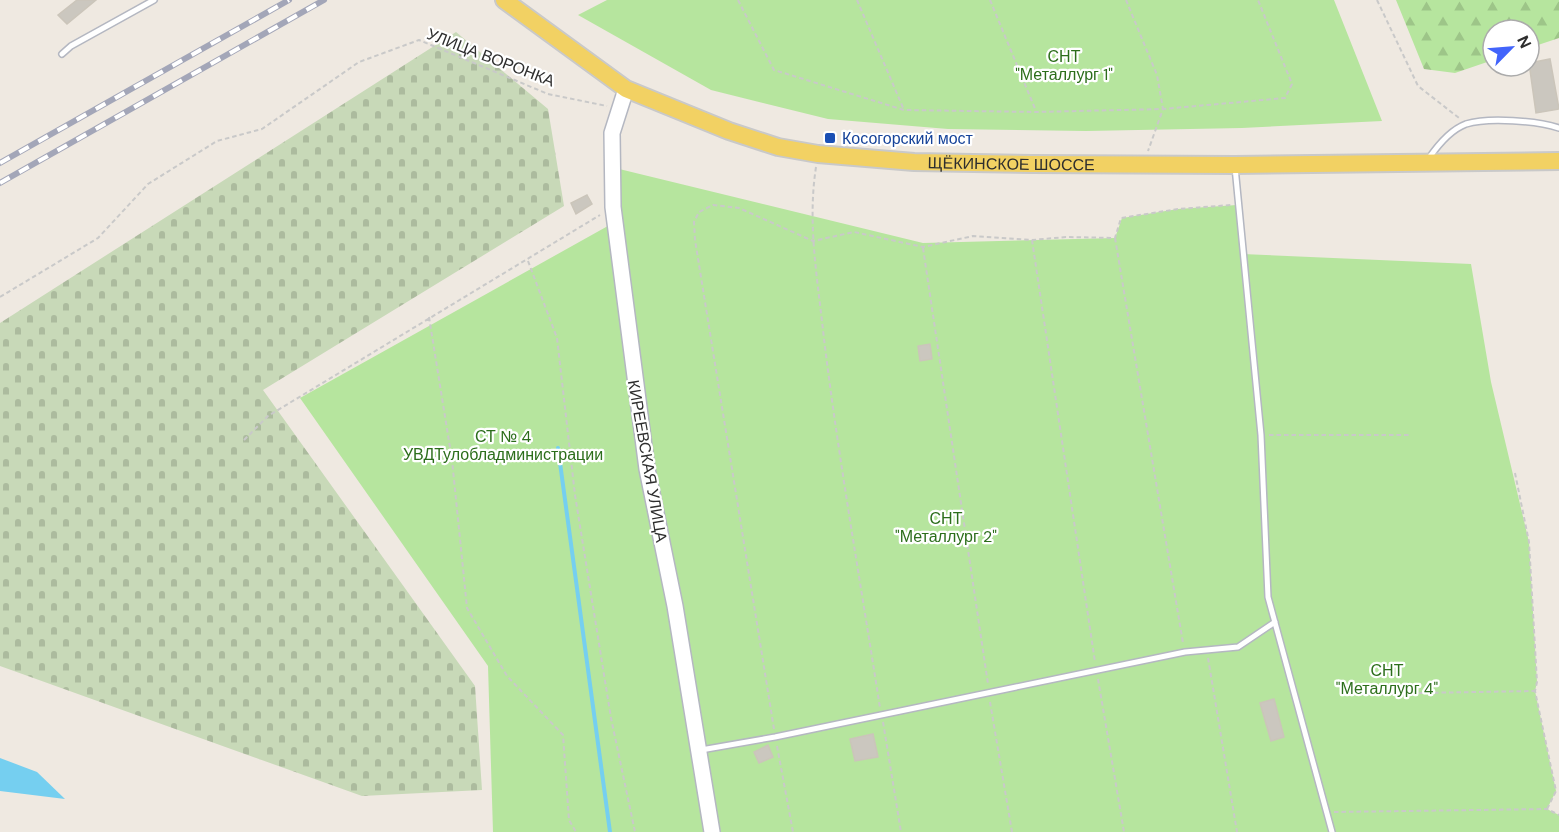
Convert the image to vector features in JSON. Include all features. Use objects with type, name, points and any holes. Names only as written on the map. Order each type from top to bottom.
[{"type":"main road","name":"ЩЁКИНСКОЕ ШОССЕ","points":[[504,0],[626,89],[729,131],[778,147],[818,154],[914,162],[1143,165],[1559,161]]},
{"type":"street","name":"КИРЕЕВСКАЯ УЛИЦА","points":[[626,89],[618,108],[610,148],[613,207],[647,469],[675,606],[712,832]]},
{"type":"lane","points":[[62,54],[71,46],[154,0]]},
{"type":"lane","points":[[1426,161],[1443,139],[1466,124],[1519,120],[1559,128]]},
{"type":"lane","points":[[1235,165],[1237,205],[1261,435],[1268,597],[1332,832]]},
{"type":"lane","points":[[699,750],[775,737],[1096,669],[1185,652],[1207,652],[1238,647],[1275,622]]},
{"type":"path","points":[[738,0],[774,70],[904,110],[1036,112],[1163,109],[1285,98],[1292,84],[1258,0]]},
{"type":"path","points":[[857,0],[904,110]]},
{"type":"path","points":[[990,0],[1036,112]]},
{"type":"path","points":[[1126,0],[1157,75],[1163,109],[1143,165]]},
{"type":"path","points":[[1377,0],[1418,86],[1466,124]]},
{"type":"path","name":"УЛИЦА ВОРОНКА","points":[[0,297],[98,238],[148,184],[217,141],[262,129],[359,62],[419,40],[548,94],[618,108]]},
{"type":"path","points":[[818,154],[811,202],[813,241],[832,403],[901,832]]},
{"type":"path","points":[[793,832],[775,737],[694,222],[699,212],[713,205],[739,208],[813,241],[854,232],[923,246],[973,236],[1032,240],[1066,237],[1115,238]]},
{"type":"path","points":[[1185,652],[1115,238],[1122,218],[1178,209],[1237,205]]},
{"type":"path","points":[[244,440],[268,417],[429,317],[528,261],[613,207]]},
{"type":"path","points":[[1032,240],[1096,669],[1124,832]]},
{"type":"path","points":[[923,246],[989,693],[1012,832]]},
{"type":"path","points":[[528,261],[557,338],[574,495],[610,718],[634,832]]},
{"type":"path","points":[[429,317],[452,460],[467,608],[507,676],[563,735],[569,820],[576,832]]},
{"type":"path","points":[[1261,435],[1411,435]]},
{"type":"path","points":[[1515,473],[1528,542],[1538,682],[1535,691],[1556,791],[1547,809]]},
{"type":"path","points":[[1207,652],[1237,832]]},
{"type":"path","points":[[1359,694],[1535,691]]},
{"type":"path","points":[[1328,812],[1547,809],[1559,815]]},
{"type":"green space","name":"СНТ \"Металлург 1\"","points":[[607,0],[1334,0],[1382,121],[1242,128],[1086,131],[948,129],[828,119],[711,90],[578,15]]},
{"type":"green space","points":[[1396,0],[1559,0],[1559,38],[1541,44],[1541,18],[1481,18],[1481,64],[1455,73],[1424,69]]},
{"type":"green space","points":[[456,32],[548,109],[564,206],[263,390],[475,686],[482,790],[362,796],[0,666],[0,323]]},
{"type":"green space","points":[[611,167],[923,243],[1115,238],[1122,218],[1178,209],[1237,205],[1242,254],[1471,264],[1491,382],[1529,542],[1537,682],[1535,691],[1556,791],[1547,809],[1559,815],[1559,832],[493,832],[488,666],[300,398],[615,222]]},
{"type":"water","points":[[0,758],[37,772],[65,799],[0,791]]},
{"type":"building","points":[[77,0],[96,0],[67,24],[58,15]]},
{"type":"building","points":[[1550,59],[1559,109],[1536,113],[1531,78],[1541,78],[1541,61]]},
{"type":"building","points":[[587,195],[592,204],[576,214],[571,203]]},
{"type":"building","points":[[930,344],[932,359],[920,361],[918,346]]},
{"type":"building","points":[[1274,699],[1284,737],[1271,741],[1260,703]]},
{"type":"building","points":[[873,734],[878,757],[855,761],[850,739]]},
{"type":"building","points":[[768,745],[773,757],[759,763],[754,752]]},
{"type":"waterway","points":[[558,448],[610,832]]},
{"type":"railway","points":[[0,163],[289,0]]},
{"type":"railway","points":[[0,183],[324,0]]},
{"type":"place","name":"Косогорский мост","points":[[830,138]]},
{"type":"park label","name":"СТ № 4 УВДТулобладминистрации","points":[[503,445]]},
{"type":"park label","name":"СНТ \"Металлург 2\"","points":[[946,527]]},
{"type":"park label","name":"СНТ \"Металлург 4\"","points":[[1387,679]]}]
